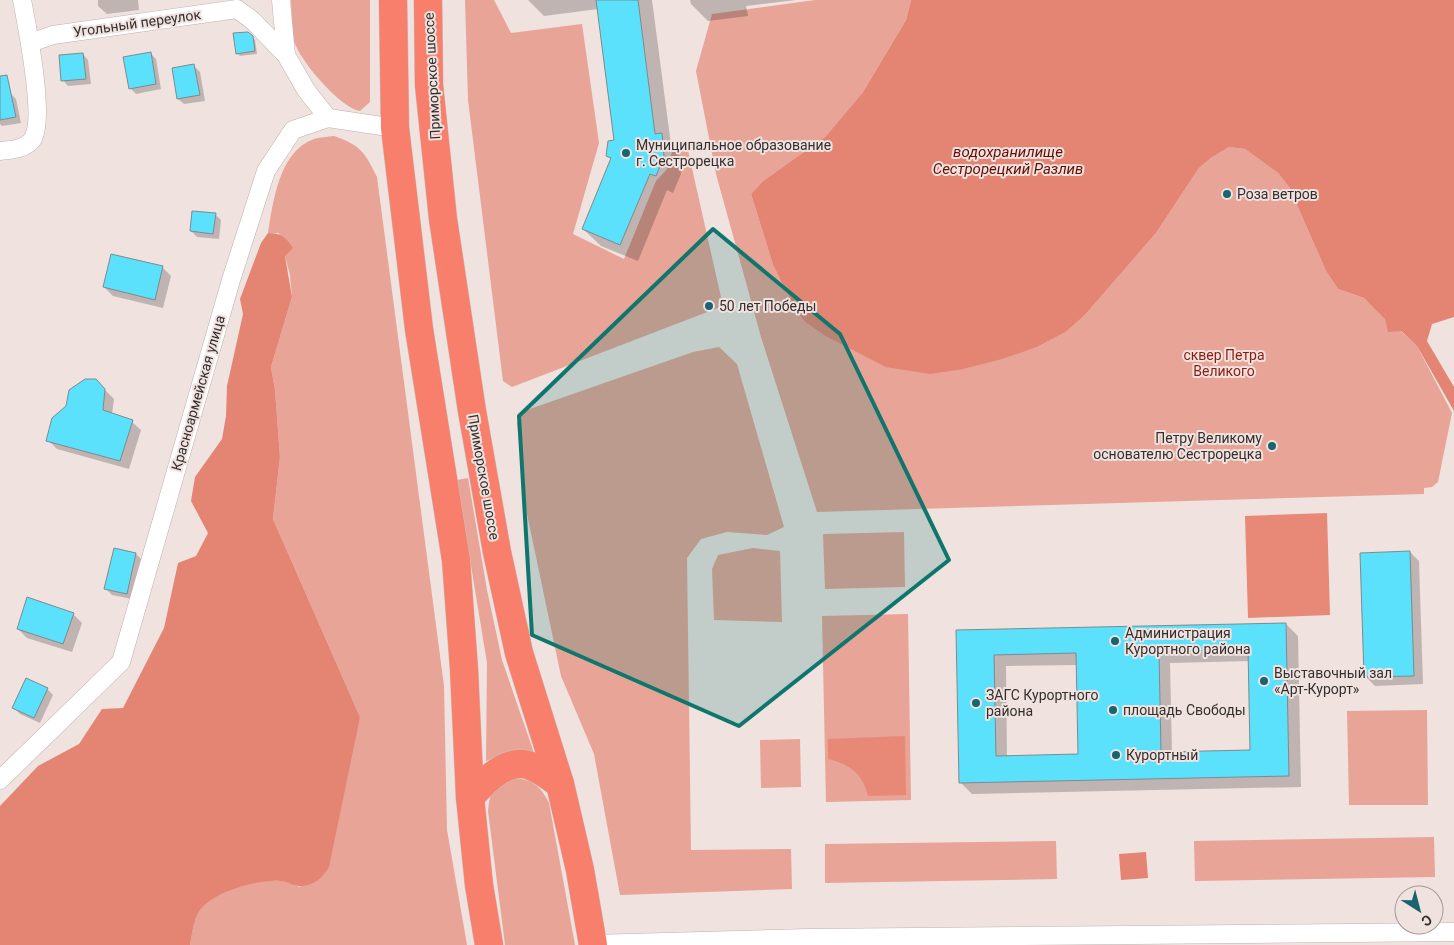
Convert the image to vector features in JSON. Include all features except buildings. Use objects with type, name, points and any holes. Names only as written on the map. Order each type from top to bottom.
[{"type":"highway","points":[[393,0],[395,128],[419,329],[456,560],[464,669],[470,796],[489,945]]},
{"type":"highway","name":"Приморское шоссе","points":[[428,0],[429,85],[443,219],[472,411],[497,552],[519,653],[560,784],[580,870],[593,945]]},
{"type":"highway","points":[[470,796],[493,773],[511,765],[532,766],[560,784]]},
{"type":"street","points":[[0,152],[20,148],[32,140],[39,121],[30,42],[22,0]]},
{"type":"street","points":[[281,0],[286,55],[306,90],[328,118],[395,128]]},
{"type":"street","name":"Угольный переулок","points":[[30,42],[53,35],[237,9],[252,20],[286,55]]},
{"type":"street","name":"Красноармейская улица","points":[[0,780],[121,662],[230,280],[266,171],[293,130],[328,118]]},
{"type":"street","points":[[593,945],[1454,932]]},
{"type":"highlighted area","points":[[713,229],[840,334],[949,560],[739,726],[532,635],[519,416]]},
{"type":"green space","points":[[291,0],[370,0],[370,102],[360,111],[343,102],[324,85],[300,54],[293,36]]},
{"type":"green space","points":[[465,0],[494,0],[511,33],[582,24],[599,143],[573,234],[624,259],[656,181],[667,169],[673,149],[687,146],[723,306],[512,387],[503,381],[468,100]]},
{"type":"green space","name":"сквер Петра Великого","points":[[815,0],[911,0],[906,20],[863,92],[825,137],[763,181],[751,194],[773,265],[796,311],[805,322],[825,336],[885,367],[964,369],[1037,347],[1066,332],[1085,315],[1156,233],[1199,168],[1229,147],[1245,149],[1278,173],[1289,187],[1326,271],[1338,289],[1364,298],[1417,346],[1452,413],[1438,482],[1432,487],[1424,488],[1424,494],[817,512],[761,337],[716,174],[696,71],[712,14]]},
{"type":"green space","points":[[334,136],[361,150],[377,177],[444,686],[447,830],[467,945],[190,945],[197,914],[211,900],[222,894],[248,884],[272,880],[300,887],[360,717],[273,519],[280,457],[275,390],[271,367],[292,297],[290,275],[279,233],[268,233],[280,179],[285,166],[293,154],[302,145],[314,139]]},
{"type":"green space","points":[[719,347],[737,364],[784,527],[767,535],[727,532],[701,539],[687,558],[691,850],[791,849],[792,889],[620,895],[594,754],[561,676],[527,514],[517,423],[524,411],[693,352]]},
{"type":"green space","points":[[468,478],[487,590],[502,660],[534,753],[511,751],[486,761],[487,663],[457,480]]},
{"type":"green space","points":[[904,532],[905,587],[825,589],[823,534]]},
{"type":"green space","points":[[753,548],[780,551],[782,622],[714,620],[712,569],[718,555]]},
{"type":"green space","points":[[908,614],[911,800],[826,802],[822,616]]},
{"type":"green space","points":[[1427,710],[1428,805],[1349,805],[1347,711]]},
{"type":"green space","points":[[800,739],[801,787],[761,788],[760,740]]},
{"type":"green space","points":[[513,778],[535,784],[549,803],[575,945],[505,945],[488,811],[494,789],[501,783]]},
{"type":"green space","points":[[1434,837],[1435,877],[1195,881],[1194,841]]},
{"type":"green space","points":[[1056,841],[1057,879],[825,883],[825,844]]},
{"type":"shaded area","points":[[1327,513],[1330,615],[1248,618],[1245,516]]},
{"type":"shaded area","points":[[905,736],[906,795],[868,796],[863,782],[854,771],[843,764],[828,759],[828,739]]},
{"type":"water","name":"водохранилище Сестрорецкий Разлив","points":[[911,0],[1454,0],[1454,317],[1432,324],[1427,341],[1454,387],[1454,411],[1417,346],[1401,331],[1388,332],[1385,319],[1364,298],[1338,289],[1326,271],[1289,187],[1278,173],[1245,149],[1229,147],[1199,168],[1156,233],[1085,315],[1066,332],[1037,347],[964,369],[930,374],[885,367],[825,336],[805,322],[796,311],[773,265],[751,194],[763,181],[825,137],[863,92],[906,20]]},
{"type":"water","points":[[268,233],[283,236],[293,248],[285,256],[292,297],[271,367],[275,390],[280,457],[273,519],[360,717],[329,867],[318,880],[311,884],[299,886],[283,881],[259,882],[234,889],[211,900],[197,915],[190,945],[0,945],[0,806],[38,766],[79,744],[102,709],[123,708],[164,628],[178,563],[196,556],[208,533],[191,501],[195,477],[222,439],[226,416],[227,386],[243,314],[240,299],[261,243]]},
{"type":"water","points":[[1146,852],[1148,878],[1121,880],[1119,854]]},
{"type":"place","name":"Муниципальное образование г. Сестрорецка","points":[[626,153]]},
{"type":"place","name":"Роза ветров","points":[[1227,194]]},
{"type":"place","name":"50 лет Победы","points":[[709,306]]},
{"type":"place","name":"Петру Великому основателю Сестрорецка","points":[[1272,446]]},
{"type":"place","name":"Администрация Курортного района","points":[[1115,641]]},
{"type":"place","name":"Выставочный зал «Арт-Курорт»","points":[[1264,681]]},
{"type":"place","name":"ЗАГС Курортного района","points":[[976,703]]},
{"type":"place","name":"площадь Свободы","points":[[1113,710]]},
{"type":"place","name":"Курортный","points":[[1116,755]]}]
